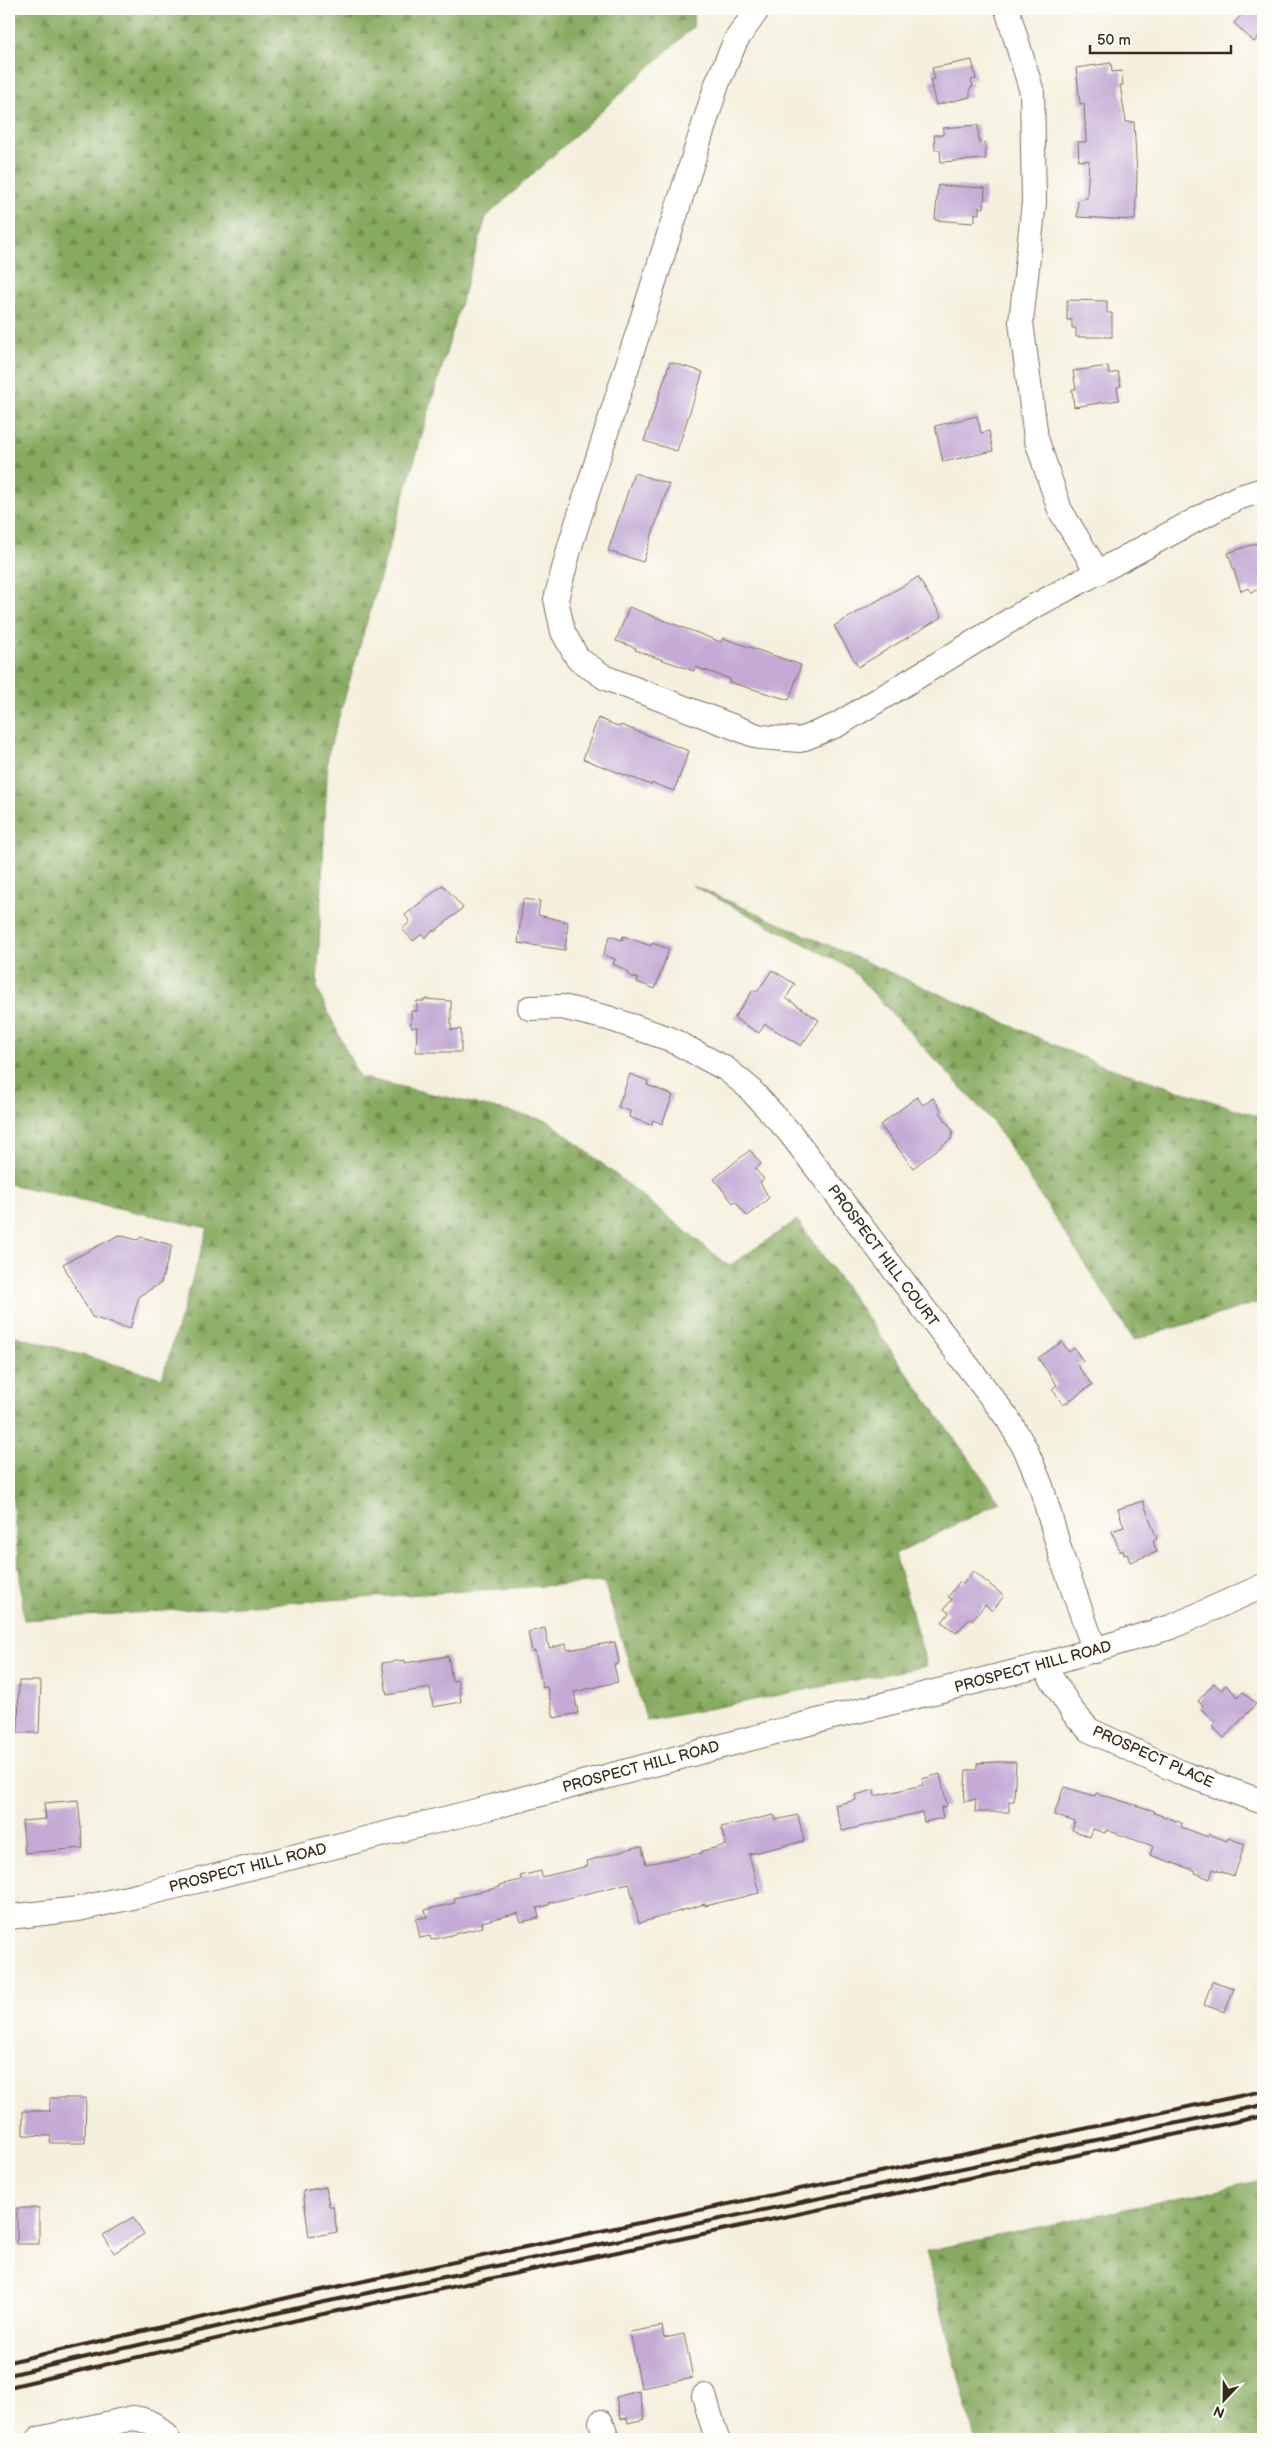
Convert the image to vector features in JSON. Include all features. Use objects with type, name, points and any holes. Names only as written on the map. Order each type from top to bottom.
[{"type":"street","points":[[758,9],[736,40],[717,84],[570,546],[556,599],[563,632],[578,659],[606,678],[760,737],[800,740],[837,725],[1029,610],[1237,498],[1263,490]]},
{"type":"street","points":[[1007,9],[1032,92],[1034,202],[1020,322],[1036,438],[1060,510],[1098,573]]},
{"type":"street","name":"PROSPECT HILL COURT","points":[[530,1008],[562,1007],[608,1018],[670,1039],[726,1069],[748,1088],[790,1133],[1008,1419],[1026,1450],[1041,1486],[1095,1651]]},
{"type":"street","name":"PROSPECT HILL ROAD","points":[[9,1916],[78,1909],[141,1895],[484,1809],[817,1721],[1043,1665],[1171,1627],[1263,1586]]},
{"type":"street","name":"PROSPECT PLACE","points":[[1043,1665],[1074,1712],[1089,1730],[1184,1774],[1263,1802]]},
{"type":"street","points":[[704,2396],[717,2439]]},
{"type":"street","points":[[39,2439],[133,2418],[145,2420],[158,2426],[168,2439]]},
{"type":"green space","points":[[9,9],[694,9],[693,27],[486,217],[328,754],[317,989],[359,1077],[549,1121],[729,1266],[797,1220],[1000,1502],[895,1555],[927,1666],[647,1721],[604,1582],[24,1620],[9,1464],[9,1334],[162,1378],[208,1228],[9,1184]]},
{"type":"green space","points":[[692,885],[1098,1064],[1263,1118],[1263,1301],[1134,1340],[993,1122],[850,968]]},
{"type":"green space","points":[[1263,2180],[1263,2439],[975,2439],[926,2251]]},
{"type":"building","points":[[1247,9],[1263,9],[1263,32],[1254,42],[1234,23]]},
{"type":"building","points":[[972,60],[976,79],[971,80],[973,87],[970,88],[970,97],[936,105],[930,80],[935,79],[932,68]]},
{"type":"building","points":[[1111,63],[1112,72],[1121,71],[1123,85],[1120,85],[1126,122],[1134,122],[1137,176],[1135,220],[1077,217],[1078,200],[1087,198],[1089,160],[1079,161],[1078,142],[1086,142],[1084,103],[1080,104],[1076,68]]},
{"type":"building","points":[[978,125],[979,143],[985,142],[986,159],[941,162],[940,150],[935,150],[934,135],[943,135],[943,128]]},
{"type":"building","points":[[938,185],[985,188],[984,208],[979,207],[979,214],[975,213],[975,221],[972,223],[935,220]]},
{"type":"building","points":[[1067,300],[1107,301],[1107,313],[1112,313],[1112,337],[1076,337],[1076,328],[1072,328],[1072,320],[1067,320]]},
{"type":"building","points":[[670,362],[703,372],[677,451],[644,441]]},
{"type":"building","points":[[1108,366],[1109,374],[1118,372],[1121,386],[1117,387],[1119,400],[1074,407],[1072,389],[1076,389],[1073,371]]},
{"type":"building","points":[[977,416],[981,433],[989,431],[993,451],[943,462],[935,426]]},
{"type":"building","points":[[634,473],[669,484],[643,562],[608,551]]},
{"type":"building","points":[[1263,541],[1263,588],[1251,592],[1249,588],[1241,591],[1228,553]]},
{"type":"building","points":[[918,577],[942,617],[858,667],[834,626]]},
{"type":"building","points":[[629,607],[721,642],[723,638],[801,665],[789,700],[729,682],[730,679],[695,667],[694,671],[635,650],[636,648],[616,641]]},
{"type":"building","points":[[598,718],[689,751],[674,791],[652,783],[651,785],[583,759]]},
{"type":"building","points":[[443,885],[463,908],[425,938],[422,934],[413,941],[402,929],[410,922],[405,915]]},
{"type":"building","points":[[523,899],[540,901],[538,915],[568,922],[565,950],[518,943]]},
{"type":"building","points":[[610,936],[622,940],[623,936],[651,946],[652,943],[669,949],[655,989],[637,982],[638,979],[628,975],[629,972],[613,964],[615,959],[603,955]]},
{"type":"building","points":[[772,970],[795,984],[786,998],[819,1020],[801,1046],[765,1024],[759,1033],[734,1018],[753,990],[757,992]]},
{"type":"building","points":[[425,999],[451,1001],[451,1030],[461,1029],[461,1052],[416,1052],[417,1027],[411,1027],[411,1011],[417,1011],[417,1001],[424,1001]]},
{"type":"building","points":[[630,1074],[648,1081],[647,1085],[673,1095],[662,1124],[653,1120],[651,1125],[629,1117],[630,1111],[618,1107]]},
{"type":"building","points":[[917,1097],[923,1105],[933,1098],[953,1131],[951,1139],[913,1168],[880,1125]]},
{"type":"building","points":[[750,1150],[761,1164],[755,1169],[764,1179],[760,1182],[769,1198],[747,1216],[735,1201],[733,1203],[714,1179]]},
{"type":"building","points":[[119,1235],[137,1240],[141,1237],[172,1245],[161,1283],[139,1296],[130,1329],[92,1317],[63,1264]]},
{"type":"building","points":[[1062,1342],[1069,1352],[1074,1348],[1083,1361],[1077,1365],[1092,1385],[1063,1405],[1052,1389],[1057,1385],[1038,1358]]},
{"type":"building","points":[[1143,1501],[1157,1539],[1153,1541],[1157,1552],[1130,1562],[1127,1554],[1124,1555],[1123,1550],[1120,1552],[1112,1531],[1124,1527],[1118,1509]]},
{"type":"building","points":[[973,1571],[1004,1596],[992,1611],[985,1605],[972,1620],[970,1618],[956,1633],[942,1622],[949,1613],[944,1609],[952,1599],[948,1597],[960,1581],[963,1584]]},
{"type":"building","points":[[545,1628],[549,1648],[566,1644],[567,1650],[615,1642],[619,1663],[614,1665],[618,1682],[574,1692],[578,1713],[554,1718],[547,1687],[543,1688],[535,1651],[532,1652],[528,1632]]},
{"type":"building","points":[[448,1656],[452,1681],[458,1680],[461,1702],[433,1707],[430,1688],[387,1695],[382,1663],[405,1660],[405,1663]]},
{"type":"building","points":[[19,1681],[41,1681],[39,1733],[18,1733]]},
{"type":"building","points":[[1214,1683],[1221,1690],[1226,1685],[1238,1697],[1243,1692],[1256,1704],[1224,1738],[1212,1726],[1216,1722],[1201,1709],[1203,1706],[1198,1701]]},
{"type":"building","points":[[1016,1762],[1014,1801],[1009,1801],[1009,1812],[975,1812],[976,1799],[964,1802],[966,1770],[977,1770],[977,1763]]},
{"type":"building","points":[[940,1774],[947,1806],[941,1808],[943,1818],[924,1822],[922,1812],[842,1831],[835,1805],[856,1800],[855,1795],[874,1790],[875,1796],[923,1785],[922,1779]]},
{"type":"building","points":[[1064,1787],[1095,1796],[1096,1793],[1155,1811],[1154,1813],[1182,1823],[1181,1827],[1208,1837],[1209,1834],[1227,1841],[1228,1838],[1245,1844],[1234,1876],[1213,1869],[1210,1879],[1195,1873],[1196,1871],[1150,1855],[1153,1846],[1106,1830],[1105,1833],[1093,1829],[1090,1837],[1072,1830],[1075,1822],[1054,1815]]},
{"type":"building","points":[[78,1800],[83,1848],[25,1853],[22,1821],[46,1819],[44,1803]]},
{"type":"building","points":[[774,1815],[776,1820],[798,1815],[804,1841],[749,1854],[759,1893],[705,1906],[705,1904],[639,1923],[629,1883],[549,1903],[549,1905],[537,1908],[539,1918],[521,1922],[518,1913],[482,1922],[483,1927],[431,1940],[430,1936],[420,1938],[416,1919],[427,1917],[425,1910],[455,1903],[454,1898],[521,1880],[520,1876],[541,1871],[542,1877],[588,1866],[587,1861],[637,1847],[642,1847],[646,1864],[702,1853],[702,1851],[726,1845],[721,1827]]},
{"type":"building","points":[[1212,1981],[1234,1988],[1225,2012],[1204,2005]]},
{"type":"building","points":[[50,2098],[86,2098],[85,2143],[50,2143],[51,2136],[23,2135],[23,2111],[50,2111]]},
{"type":"building","points":[[326,2187],[329,2206],[333,2206],[337,2232],[309,2237],[303,2191]]},
{"type":"building","points":[[17,2208],[39,2208],[39,2244],[17,2244]]},
{"type":"building","points":[[133,2217],[144,2234],[114,2253],[103,2235]]},
{"type":"building","points":[[662,2326],[664,2338],[684,2334],[693,2378],[641,2388],[630,2332]]},
{"type":"building","points":[[639,2391],[645,2419],[628,2423],[627,2418],[621,2419],[616,2397]]},
{"type":"railway","points":[[9,2362],[317,2291],[1263,2091]]},
{"type":"railway","points":[[9,2375],[320,2303],[1263,2105]]},
{"type":"railway","points":[[9,2387],[323,2314],[1263,2116]]}]
